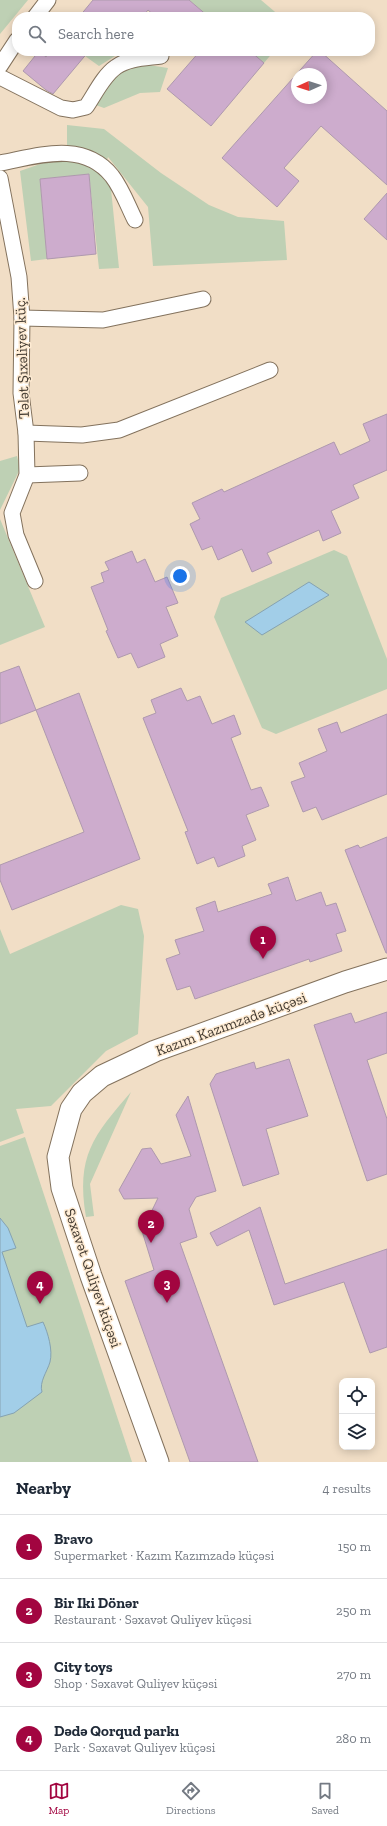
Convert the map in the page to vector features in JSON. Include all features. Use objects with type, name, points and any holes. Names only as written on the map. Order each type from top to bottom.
[{"type":"main road","name":"Kazım Kazımzadə küçəsi","points":[[82,1093],[102,1076],[155,1051],[345,982],[387,969]]},
{"type":"main road","name":"Səxavət Quliyev küçəsi","points":[[82,1093],[71,1109],[58,1156],[62,1188],[91,1276],[158,1462]]},
{"type":"street","points":[[38,12],[48,0]]},
{"type":"street","points":[[0,66],[12,48]]},
{"type":"street","points":[[0,77],[61,108],[73,110],[86,107],[106,77],[116,66],[128,62],[161,56]]},
{"type":"street","points":[[0,163],[61,152],[91,158],[112,176],[135,220]]},
{"type":"street","name":"Tələt Şıxəliyev küç.","points":[[0,185],[19,277],[22,318],[21,393],[26,432],[27,475],[12,513],[16,534],[35,581]]},
{"type":"street","points":[[22,318],[104,320],[203,299]]},
{"type":"street","points":[[26,432],[82,435],[119,430],[270,370]]},
{"type":"street","points":[[27,475],[80,473]]},
{"type":"green space","points":[[0,0],[28,0],[18,12],[12,12],[12,19],[0,34]]},
{"type":"green space","points":[[189,0],[261,0],[275,12],[203,12]]},
{"type":"green space","points":[[85,56],[115,56],[99,66]]},
{"type":"green space","points":[[256,56],[270,56],[264,63]]},
{"type":"green space","points":[[142,64],[168,68],[160,92],[140,93],[104,108],[93,104],[118,73]]},
{"type":"green space","points":[[67,125],[104,129],[161,173],[209,205],[238,217],[284,221],[287,260],[153,266],[148,207],[108,157],[102,176],[111,189],[119,268],[99,269],[89,174],[40,179],[47,259],[31,261],[20,171],[43,163],[67,161]]},
{"type":"green space","points":[[17,456],[20,469],[0,510],[0,461]]},
{"type":"green space","points":[[0,519],[45,627],[0,645]]},
{"type":"green space","points":[[334,550],[347,556],[387,659],[387,689],[276,734],[262,728],[214,617],[221,598]]},
{"type":"green space","points":[[121,905],[138,909],[144,936],[138,1034],[106,1051],[51,1106],[16,1109],[24,1133],[0,1142],[0,929],[10,954]]},
{"type":"green space","points":[[131,1092],[90,1184],[94,1216],[86,1217],[83,1178],[90,1148],[97,1135]]},
{"type":"green space","points":[[25,1137],[132,1462],[0,1462],[0,1146]]},
{"type":"water","points":[[309,582],[329,595],[262,635],[245,622]]},
{"type":"water","points":[[0,1218],[8,1228],[16,1248],[2,1252],[27,1327],[43,1322],[48,1336],[51,1357],[42,1384],[42,1392],[14,1413],[0,1417]]},
{"type":"building","points":[[93,0],[189,0],[203,12],[150,12],[148,10],[146,12],[83,12]]},
{"type":"building","points":[[35,56],[85,56],[53,94],[23,71]]},
{"type":"building","points":[[196,56],[256,56],[264,63],[211,126],[167,89]]},
{"type":"building","points":[[313,56],[326,56],[387,111],[387,185],[321,126],[284,168],[299,181],[277,207],[222,158],[291,80],[291,104],[327,104],[327,68],[302,68]]},
{"type":"building","points":[[89,174],[96,254],[47,259],[40,179]]},
{"type":"building","points":[[387,193],[387,240],[364,219]]},
{"type":"building","points":[[387,414],[387,470],[353,485],[359,498],[331,511],[341,533],[323,541],[319,530],[267,553],[272,563],[252,572],[242,549],[218,560],[212,546],[202,550],[190,524],[200,519],[192,503],[222,489],[224,492],[334,442],[340,455],[370,441],[363,424]]},
{"type":"building","points":[[132,551],[137,563],[145,559],[155,582],[167,577],[178,603],[166,607],[178,636],[160,644],[165,657],[138,668],[131,653],[118,658],[106,631],[108,630],[91,587],[104,582],[101,573],[109,570],[105,562]]},
{"type":"building","points":[[19,666],[36,710],[0,724],[0,673]]},
{"type":"building","points":[[181,688],[187,701],[200,696],[212,724],[234,715],[241,734],[231,738],[251,790],[261,787],[269,806],[246,815],[256,840],[242,846],[245,856],[218,867],[214,857],[197,864],[185,832],[188,831],[143,718],[156,713],[151,700]]},
{"type":"building","points":[[79,693],[140,859],[12,910],[0,880],[0,865],[84,832],[36,710]]},
{"type":"building","points":[[387,714],[387,794],[322,820],[316,807],[303,812],[291,782],[305,777],[299,763],[327,751],[318,729],[337,722],[341,733]]},
{"type":"building","points":[[387,837],[386,953],[345,850],[358,845],[360,848]]},
{"type":"building","points":[[288,877],[296,901],[321,892],[326,906],[336,903],[346,931],[336,934],[342,951],[310,962],[309,959],[195,999],[190,986],[177,990],[166,959],[180,954],[175,940],[204,931],[196,908],[215,901],[218,912],[272,894],[268,884]]},
{"type":"building","points":[[387,1012],[387,1053],[367,1060],[387,1119],[387,1174],[367,1181],[314,1025],[351,1013],[355,1023]]},
{"type":"building","points":[[289,1059],[308,1116],[266,1129],[279,1174],[243,1186],[210,1084],[216,1074],[254,1062],[256,1069]]},
{"type":"building","points":[[188,1096],[216,1191],[196,1197],[189,1209],[197,1237],[180,1243],[258,1462],[190,1462],[125,1281],[154,1270],[142,1231],[158,1198],[124,1199],[119,1190],[142,1149],[151,1148],[161,1164],[191,1156],[176,1115]]},
{"type":"building","points":[[260,1207],[285,1284],[387,1249],[387,1347],[370,1353],[344,1282],[274,1305],[249,1230],[217,1246],[210,1233]]},
{"type":"place","name":"Bravo","points":[[263,959]]},
{"type":"place","name":"Bir Iki Dönər","points":[[151,1243]]},
{"type":"place","name":"City toys","points":[[167,1303]]},
{"type":"place","name":"Dədə Qorqud parkı","points":[[40,1304]]}]
